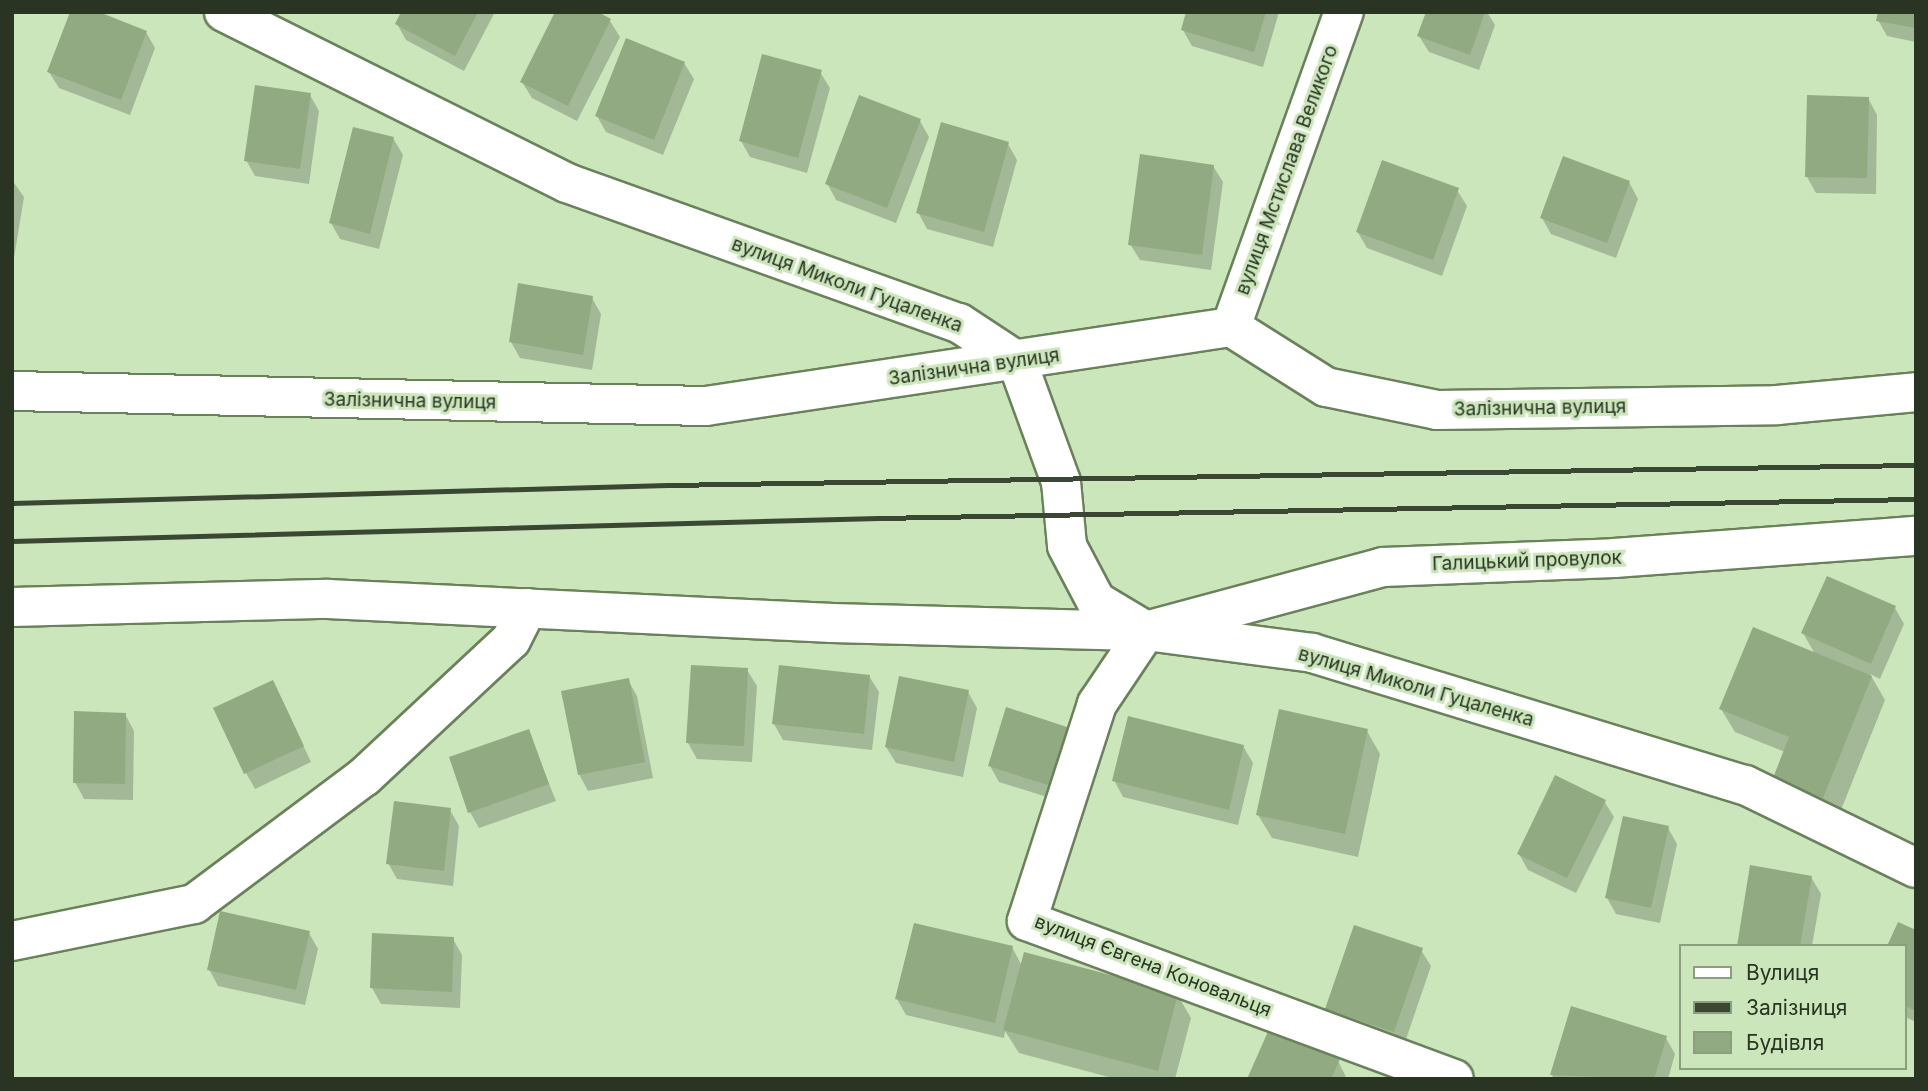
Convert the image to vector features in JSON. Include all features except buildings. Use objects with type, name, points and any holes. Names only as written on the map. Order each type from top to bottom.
[{"type":"street","name":"вулиця Миколи Гуцаленка","points":[[224,12],[567,183],[958,323],[1017,361],[1061,482],[1067,546],[1096,601],[1146,631],[1312,653],[1745,785],[1916,868]]},
{"type":"street","name":"вулиця Мстислава Великого","points":[[1231,327],[1344,12]]},
{"type":"street","name":"Залізнична вулиця","points":[[12,391],[706,406],[1231,327],[1326,387],[1437,410],[1777,405],[1916,392]]},
{"type":"street","name":"Галицький провулок","points":[[1146,631],[1383,567],[1614,558],[1916,536]]},
{"type":"street","points":[[12,607],[328,599],[832,623],[1146,631]]},
{"type":"street","points":[[12,941],[194,904],[364,777],[511,640],[527,608]]},
{"type":"street","name":"вулиця Євгена Коновальця","points":[[1146,631],[1097,704],[1027,921],[1454,1079]]},
{"type":"railway","points":[[12,503],[668,485],[1916,465]]},
{"type":"railway","points":[[12,541],[879,518],[1916,499]]}]
